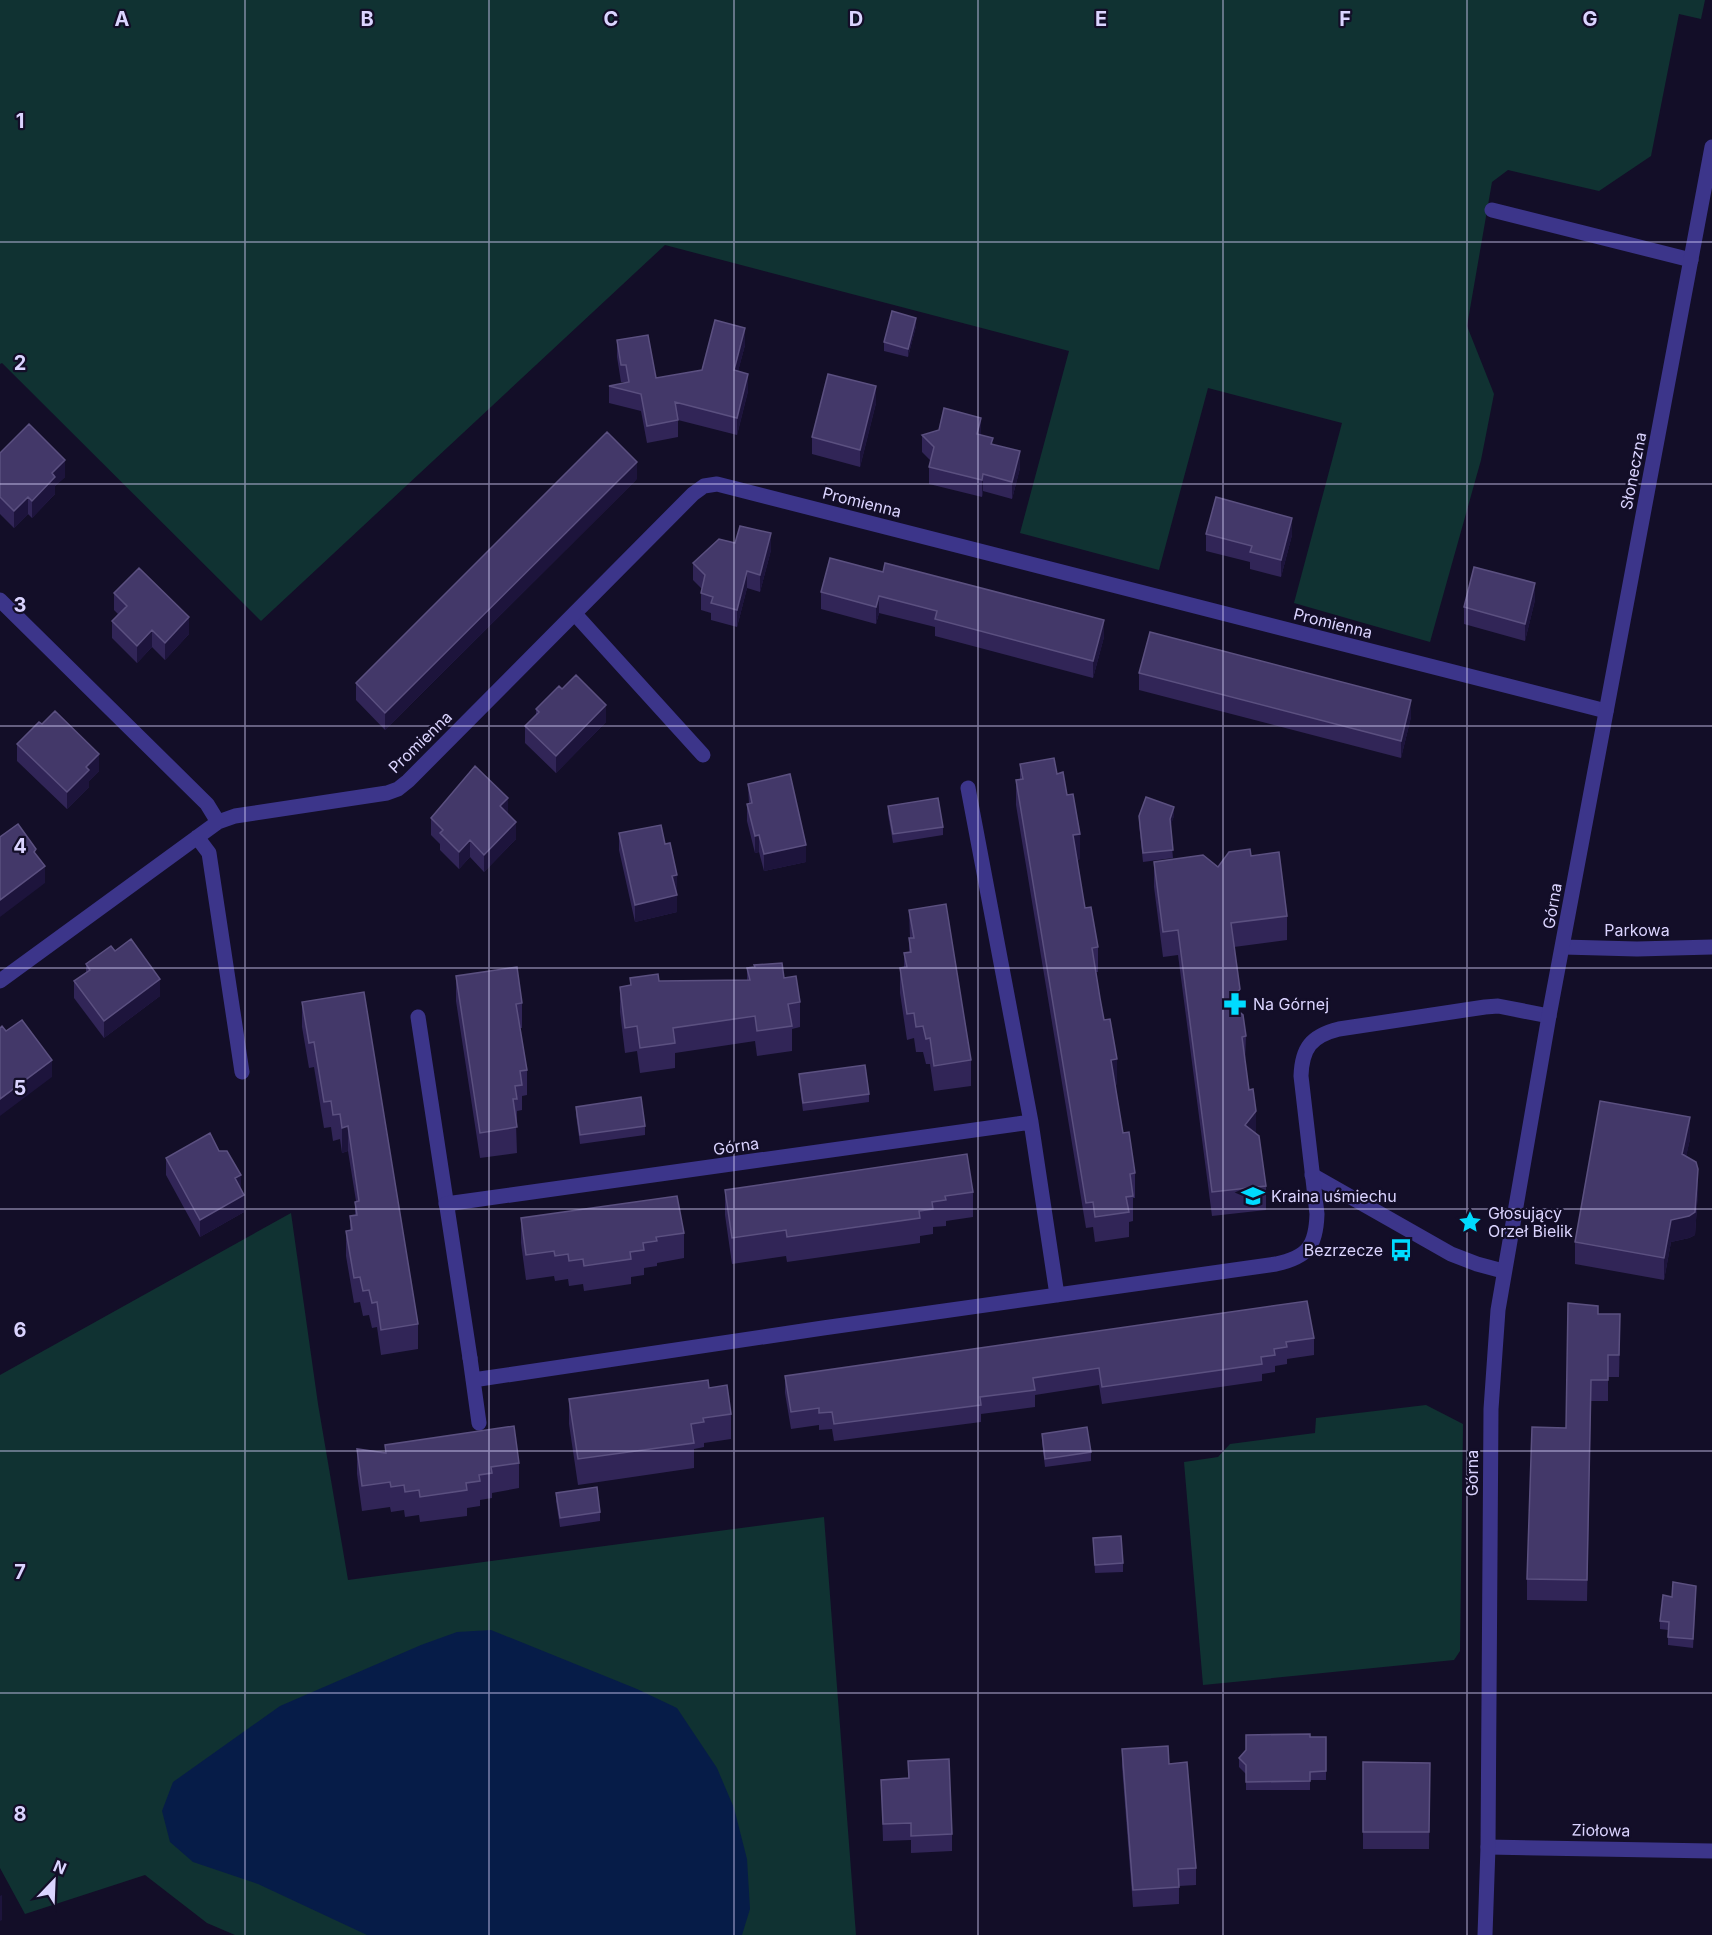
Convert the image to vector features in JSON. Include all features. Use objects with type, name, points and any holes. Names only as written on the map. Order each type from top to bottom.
[{"type":"street","name":"Słoneczna","points":[[1589,801],[1712,147]]},
{"type":"street","points":[[1492,210],[1691,260]]},
{"type":"street","name":"Promienna","points":[[0,981],[218,822],[235,816],[387,793],[398,789],[693,494],[705,486],[717,484],[731,486],[1606,711]]},
{"type":"street","points":[[0,600],[207,804],[218,822]]},
{"type":"street","points":[[575,614],[703,755]]},
{"type":"street","points":[[968,788],[1031,1122],[1057,1295]]},
{"type":"street","name":"Górna","points":[[1485,1935],[1488,1846],[1491,1389],[1495,1331],[1503,1270],[1589,801]]},
{"type":"street","points":[[197,837],[209,854],[242,1072]]},
{"type":"street","name":"Parkowa","points":[[1563,947],[1637,949],[1712,947]]},
{"type":"street","points":[[473,1380],[1276,1264],[1299,1257],[1309,1248],[1317,1229],[1301,1069],[1306,1050],[1318,1037],[1339,1029],[1485,1007],[1498,1006],[1549,1016]]},
{"type":"street","points":[[418,1017],[479,1423]]},
{"type":"street","name":"Górna","points":[[446,1204],[1031,1122]]},
{"type":"street","points":[[1312,1175],[1451,1254],[1476,1264],[1503,1270]]},
{"type":"street","name":"Ziołowa","points":[[1488,1846],[1712,1851]]},
{"type":"green space","points":[[0,0],[1705,0],[1701,19],[1679,14],[1651,156],[1599,191],[1508,170],[1492,182],[1467,326],[1494,394],[1481,460],[1430,642],[1294,603],[1342,423],[1208,388],[1159,570],[1020,533],[1069,351],[665,245],[261,621],[2,363],[0,364]]},
{"type":"green space","points":[[291,1213],[318,1404],[348,1580],[824,1517],[856,1935],[235,1935],[207,1923],[145,1875],[25,1914],[0,1868],[0,1375]]},
{"type":"green space","points":[[1426,1405],[1463,1424],[1460,1651],[1454,1660],[1203,1685],[1184,1462],[1218,1457],[1230,1444],[1315,1433],[1316,1418]]},
{"type":"water","points":[[491,1630],[637,1689],[677,1708],[717,1768],[734,1808],[747,1859],[750,1909],[742,1935],[367,1935],[258,1884],[193,1862],[170,1842],[162,1811],[173,1782],[280,1706],[421,1645],[457,1632]]},
{"type":"building","points":[[892,311],[916,318],[908,349],[884,342]]},
{"type":"building","points":[[715,320],[745,328],[734,370],[748,374],[737,418],[675,402],[678,420],[647,426],[641,394],[609,386],[629,382],[626,365],[621,365],[617,340],[648,335],[656,378],[702,370]]},
{"type":"building","points":[[828,374],[876,386],[860,450],[812,437]]},
{"type":"building","points":[[944,408],[981,418],[977,434],[993,438],[991,444],[1020,451],[1012,482],[983,474],[982,480],[929,467],[934,447],[922,435],[939,430]]},
{"type":"building","points":[[29,424],[65,460],[52,473],[55,477],[32,501],[28,497],[14,511],[0,497],[0,453]]},
{"type":"building","points":[[607,432],[637,462],[385,713],[356,683]]},
{"type":"building","points":[[1216,497],[1292,518],[1281,560],[1250,552],[1252,546],[1206,534]]},
{"type":"building","points":[[740,526],[771,533],[760,575],[747,571],[737,610],[711,603],[713,597],[701,593],[705,575],[693,563],[719,539],[735,543]]},
{"type":"building","points":[[830,558],[883,572],[885,563],[1104,620],[1093,661],[935,619],[937,611],[879,596],[876,607],[821,592]]},
{"type":"building","points":[[1474,567],[1535,583],[1525,624],[1464,607]]},
{"type":"building","points":[[139,568],[189,617],[165,643],[152,630],[137,646],[112,621],[127,606],[114,593]]},
{"type":"building","points":[[1150,632],[1411,700],[1401,741],[1139,673]]},
{"type":"building","points":[[576,675],[606,705],[556,756],[525,726],[539,712],[536,709],[559,686],[562,689]]},
{"type":"building","points":[[55,711],[99,754],[86,767],[89,770],[67,792],[17,744],[39,722],[42,724]]},
{"type":"building","points":[[1054,758],[1057,774],[1063,772],[1067,795],[1073,794],[1080,834],[1073,835],[1085,908],[1091,907],[1098,947],[1092,948],[1100,998],[1104,1020],[1110,1019],[1117,1059],[1111,1060],[1123,1133],[1129,1132],[1135,1173],[1130,1174],[1133,1196],[1126,1197],[1129,1212],[1095,1217],[1093,1202],[1086,1203],[1016,780],[1023,779],[1020,764]]},
{"type":"building","points":[[475,766],[508,798],[500,806],[516,822],[484,855],[470,840],[459,852],[440,833],[443,830],[431,818]]},
{"type":"building","points":[[790,774],[806,845],[764,854],[759,835],[755,836],[747,804],[752,803],[748,784]]},
{"type":"building","points":[[1146,797],[1174,807],[1170,819],[1173,850],[1143,853],[1139,816]]},
{"type":"building","points":[[938,798],[943,827],[893,834],[888,806]]},
{"type":"building","points":[[18,824],[45,866],[0,900],[0,837]]},
{"type":"building","points":[[661,825],[665,844],[670,843],[677,875],[672,876],[677,895],[635,905],[619,833]]},
{"type":"building","points":[[1250,849],[1251,856],[1279,852],[1287,916],[1231,923],[1240,989],[1229,1003],[1243,1015],[1246,1036],[1242,1037],[1249,1090],[1253,1089],[1256,1111],[1245,1125],[1259,1136],[1266,1186],[1212,1192],[1178,930],[1163,932],[1154,862],[1203,855],[1218,867],[1229,852]]},
{"type":"building","points":[[946,904],[971,1060],[934,1066],[930,1038],[926,1039],[923,1026],[916,1027],[914,1013],[907,1014],[900,968],[907,967],[904,953],[911,952],[909,938],[914,938],[909,910]]},
{"type":"building","points":[[131,939],[160,979],[104,1021],[74,981],[90,970],[86,964],[111,946],[115,951]]},
{"type":"building","points":[[782,963],[784,978],[796,976],[800,1002],[788,1004],[792,1026],[757,1031],[755,1016],[673,1028],[675,1043],[640,1048],[637,1026],[625,1028],[620,987],[631,985],[630,978],[658,974],[659,981],[750,980],[747,968],[755,967],[754,965]]},
{"type":"building","points":[[517,967],[522,1003],[516,1004],[527,1070],[520,1071],[522,1085],[515,1086],[517,1099],[513,1099],[517,1127],[480,1133],[456,976]]},
{"type":"building","points":[[364,992],[418,1324],[381,1330],[377,1302],[372,1303],[369,1290],[363,1291],[360,1277],[354,1278],[346,1231],[352,1230],[350,1216],[357,1215],[355,1202],[359,1201],[348,1126],[342,1128],[340,1114],[333,1115],[331,1101],[324,1102],[314,1042],[309,1043],[302,1002]]},
{"type":"building","points":[[22,1020],[52,1060],[0,1099],[0,1028],[2,1026],[6,1031]]},
{"type":"building","points":[[865,1065],[869,1094],[803,1103],[799,1074]]},
{"type":"building","points":[[641,1097],[645,1126],[580,1135],[576,1107]]},
{"type":"building","points":[[1600,1101],[1690,1117],[1682,1154],[1696,1162],[1698,1169],[1695,1212],[1689,1216],[1671,1220],[1664,1258],[1575,1242]]},
{"type":"building","points":[[210,1133],[219,1151],[227,1151],[241,1175],[235,1178],[244,1195],[200,1220],[166,1158]]},
{"type":"building","points":[[967,1154],[973,1192],[945,1196],[946,1200],[932,1202],[933,1209],[919,1211],[920,1218],[787,1237],[786,1230],[732,1238],[725,1190]]},
{"type":"building","points":[[677,1196],[684,1233],[656,1237],[657,1241],[643,1243],[644,1250],[630,1252],[631,1259],[584,1266],[583,1259],[569,1261],[568,1254],[555,1256],[554,1251],[526,1255],[521,1218]]},
{"type":"building","points":[[1307,1301],[1314,1338],[1286,1342],[1287,1347],[1274,1349],[1275,1355],[1261,1357],[1262,1364],[1102,1387],[1099,1368],[1033,1378],[1035,1390],[980,1397],[981,1405],[834,1424],[832,1412],[819,1413],[819,1408],[791,1412],[785,1376]]},
{"type":"building","points":[[1568,1303],[1598,1306],[1598,1314],[1620,1314],[1619,1355],[1608,1355],[1608,1380],[1591,1380],[1587,1580],[1527,1579],[1532,1427],[1566,1428]]},
{"type":"building","points":[[708,1380],[709,1388],[727,1385],[731,1414],[703,1418],[704,1422],[691,1424],[694,1443],[578,1459],[569,1399]]},
{"type":"building","points":[[514,1426],[519,1463],[491,1467],[492,1473],[479,1475],[480,1481],[466,1483],[467,1490],[420,1497],[419,1490],[405,1492],[404,1485],[391,1487],[390,1482],[362,1486],[357,1449],[386,1453],[385,1445]]},
{"type":"building","points":[[1087,1427],[1091,1452],[1045,1459],[1042,1434]]},
{"type":"building","points":[[597,1487],[600,1512],[560,1518],[556,1493]]},
{"type":"building","points":[[1121,1536],[1123,1563],[1095,1565],[1093,1538]]},
{"type":"building","points":[[1673,1582],[1696,1586],[1693,1639],[1668,1637],[1669,1622],[1660,1621],[1663,1595],[1672,1597]]},
{"type":"building","points":[[1310,1734],[1310,1737],[1326,1737],[1326,1771],[1310,1772],[1310,1781],[1246,1782],[1246,1765],[1239,1758],[1246,1750],[1246,1735]]},
{"type":"building","points":[[1168,1746],[1169,1764],[1187,1762],[1196,1868],[1178,1869],[1179,1887],[1133,1890],[1122,1749]]},
{"type":"building","points":[[949,1759],[952,1834],[911,1836],[911,1823],[883,1824],[881,1780],[909,1778],[908,1761]]},
{"type":"building","points":[[1363,1762],[1430,1763],[1429,1832],[1363,1832]]},
{"type":"place","name":"Na Górnej","points":[[1235,1004]]},
{"type":"place","name":"Kraina uśmiechu","points":[[1253,1196]]},
{"type":"place","name":"Głosujący Orzeł Bielik","points":[[1470,1222]]},
{"type":"place","name":"Bezrzecze","points":[[1401,1250]]}]
